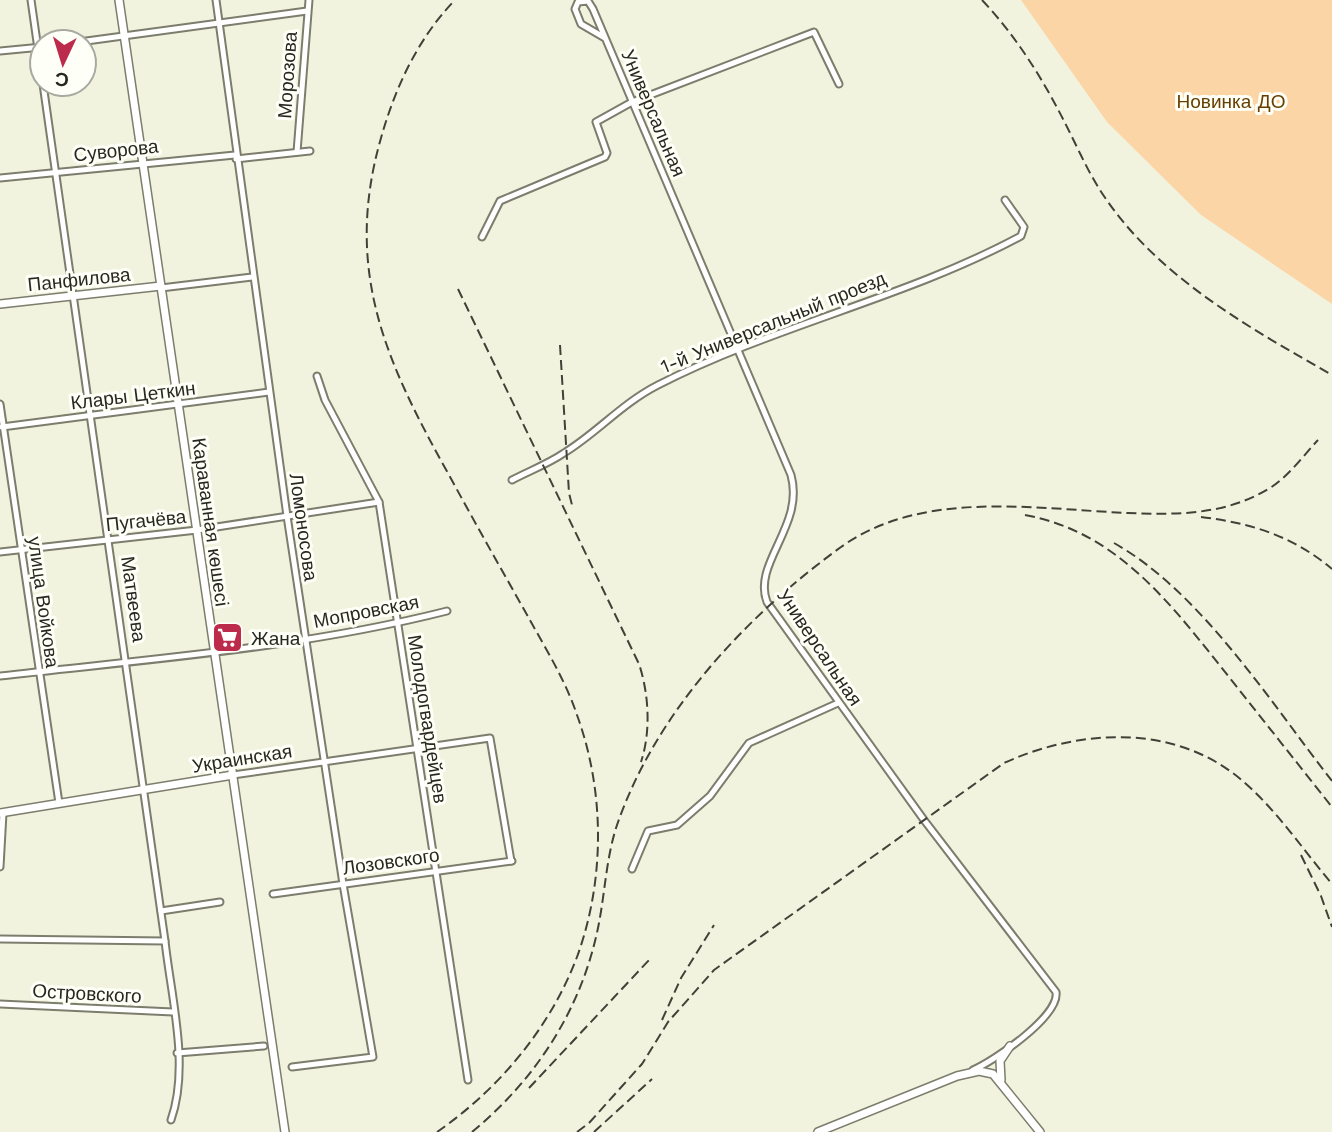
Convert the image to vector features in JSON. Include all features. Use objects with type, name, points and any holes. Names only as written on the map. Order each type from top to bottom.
[{"type":"main road","name":"Караванная көшесі","points":[[119,0],[285,1132]]},
{"type":"main road","name":"Панфилова","points":[[0,304],[161,287]]},
{"type":"main road","name":"Украинская","points":[[1,813],[233,775]]},
{"type":"main road","points":[[1002,1084],[999,1064],[1010,1046]]},
{"type":"main road","points":[[818,1132],[964,1074],[986,1071],[1002,1084],[1040,1132]]},
{"type":"street","points":[[31,0],[36,28]]},
{"type":"street","name":"Ломоносова","points":[[216,0],[252,276],[305,639],[373,1057],[292,1068]]},
{"type":"street","name":"Морозова","points":[[298,152],[309,0]]},
{"type":"street","name":"Универсальная","points":[[605,38],[581,24],[575,9],[578,2],[589,2],[605,38],[791,475],[793,511],[764,580],[764,595],[838,703],[947,850],[1052,983],[1057,997],[1048,1014],[1010,1046]]},
{"type":"street","points":[[98,40],[307,11]]},
{"type":"street","points":[[482,237],[500,201],[605,157],[607,153],[596,122],[600,117],[632,102],[814,32],[839,84]]},
{"type":"street","points":[[0,51],[28,48]]},
{"type":"street","name":"Матвеева","points":[[45,98],[165,941],[177,1053],[177,1096],[171,1120]]},
{"type":"street","name":"Суворова","points":[[0,178],[143,163],[310,151]]},
{"type":"street","name":"1-й Универсальный проезд","points":[[512,480],[566,452],[611,415],[658,385],[738,351],[968,263],[1021,236],[1024,227],[1006,200]]},
{"type":"street","name":"Панфилова","points":[[161,287],[252,276]]},
{"type":"street","name":"Молодогвардейцев","points":[[317,376],[325,400],[379,502],[468,1080]]},
{"type":"street","name":"Клары Цеткин","points":[[2,427],[269,392]]},
{"type":"street","name":"улица Войкова","points":[[0,404],[59,803]]},
{"type":"street","name":"Пугачёва","points":[[0,552],[197,530],[379,502]]},
{"type":"street","name":"Мопровская","points":[[0,677],[305,639],[397,624],[447,611]]},
{"type":"street","points":[[632,869],[648,831],[677,825],[715,792],[749,743],[838,703]]},
{"type":"street","name":"Украинская","points":[[233,775],[489,738],[513,860]]},
{"type":"street","points":[[0,867],[1,813]]},
{"type":"street","name":"Лозовского","points":[[273,894],[513,860]]},
{"type":"street","points":[[161,911],[220,902]]},
{"type":"street","points":[[0,939],[165,941]]},
{"type":"street","name":"Островского","points":[[0,1004],[173,1012]]},
{"type":"street","points":[[177,1053],[264,1046]]},
{"type":"street","points":[[964,1074],[984,1065],[1010,1046]]},
{"type":"green space","name":"Новинка ДО","points":[[1021,0],[1332,0],[1332,304],[1201,215],[1107,122]]},
{"type":"railway","points":[[437,1132],[481,1097],[520,1055],[566,983],[577,957],[593,898],[598,836],[593,774],[572,702],[554,663],[406,393],[377,314],[369,273],[367,230],[370,186],[381,138],[409,64],[430,31],[455,0]]},
{"type":"railway","points":[[982,0],[1005,27],[1036,72],[1100,190],[1147,248],[1175,273],[1236,318],[1332,375]]},
{"type":"railway","points":[[458,289],[639,664],[647,713],[641,762]]},
{"type":"railway","points":[[560,345],[569,493],[573,509]]},
{"type":"railway","points":[[472,1132],[536,1066],[568,1015],[580,987],[598,928],[610,850],[617,825],[634,783],[655,744],[680,706],[739,635],[806,574],[841,547],[873,529],[907,517],[943,510],[1018,507],[1165,514],[1236,504],[1277,483],[1318,440]]},
{"type":"railway","points":[[1025,515],[1058,524],[1089,538],[1116,555],[1141,576],[1187,625],[1332,807]]},
{"type":"railway","points":[[1201,517],[1237,523],[1271,533],[1302,548],[1332,569]]},
{"type":"railway","points":[[1114,543],[1146,564],[1205,619],[1259,684],[1332,781]]},
{"type":"railway","points":[[577,1132],[589,1123],[642,1064],[668,1022],[714,970],[1004,763],[1034,751],[1096,738],[1128,737],[1160,741],[1190,750],[1219,763],[1257,794],[1332,884]]},
{"type":"railway","points":[[1301,855],[1321,896],[1332,927]]},
{"type":"railway","points":[[662,1020],[681,978],[714,925]]},
{"type":"railway","points":[[529,1088],[650,959]]},
{"type":"railway","points":[[594,1132],[652,1079]]},
{"type":"place","name":"Жана","points":[[228,638]]}]
